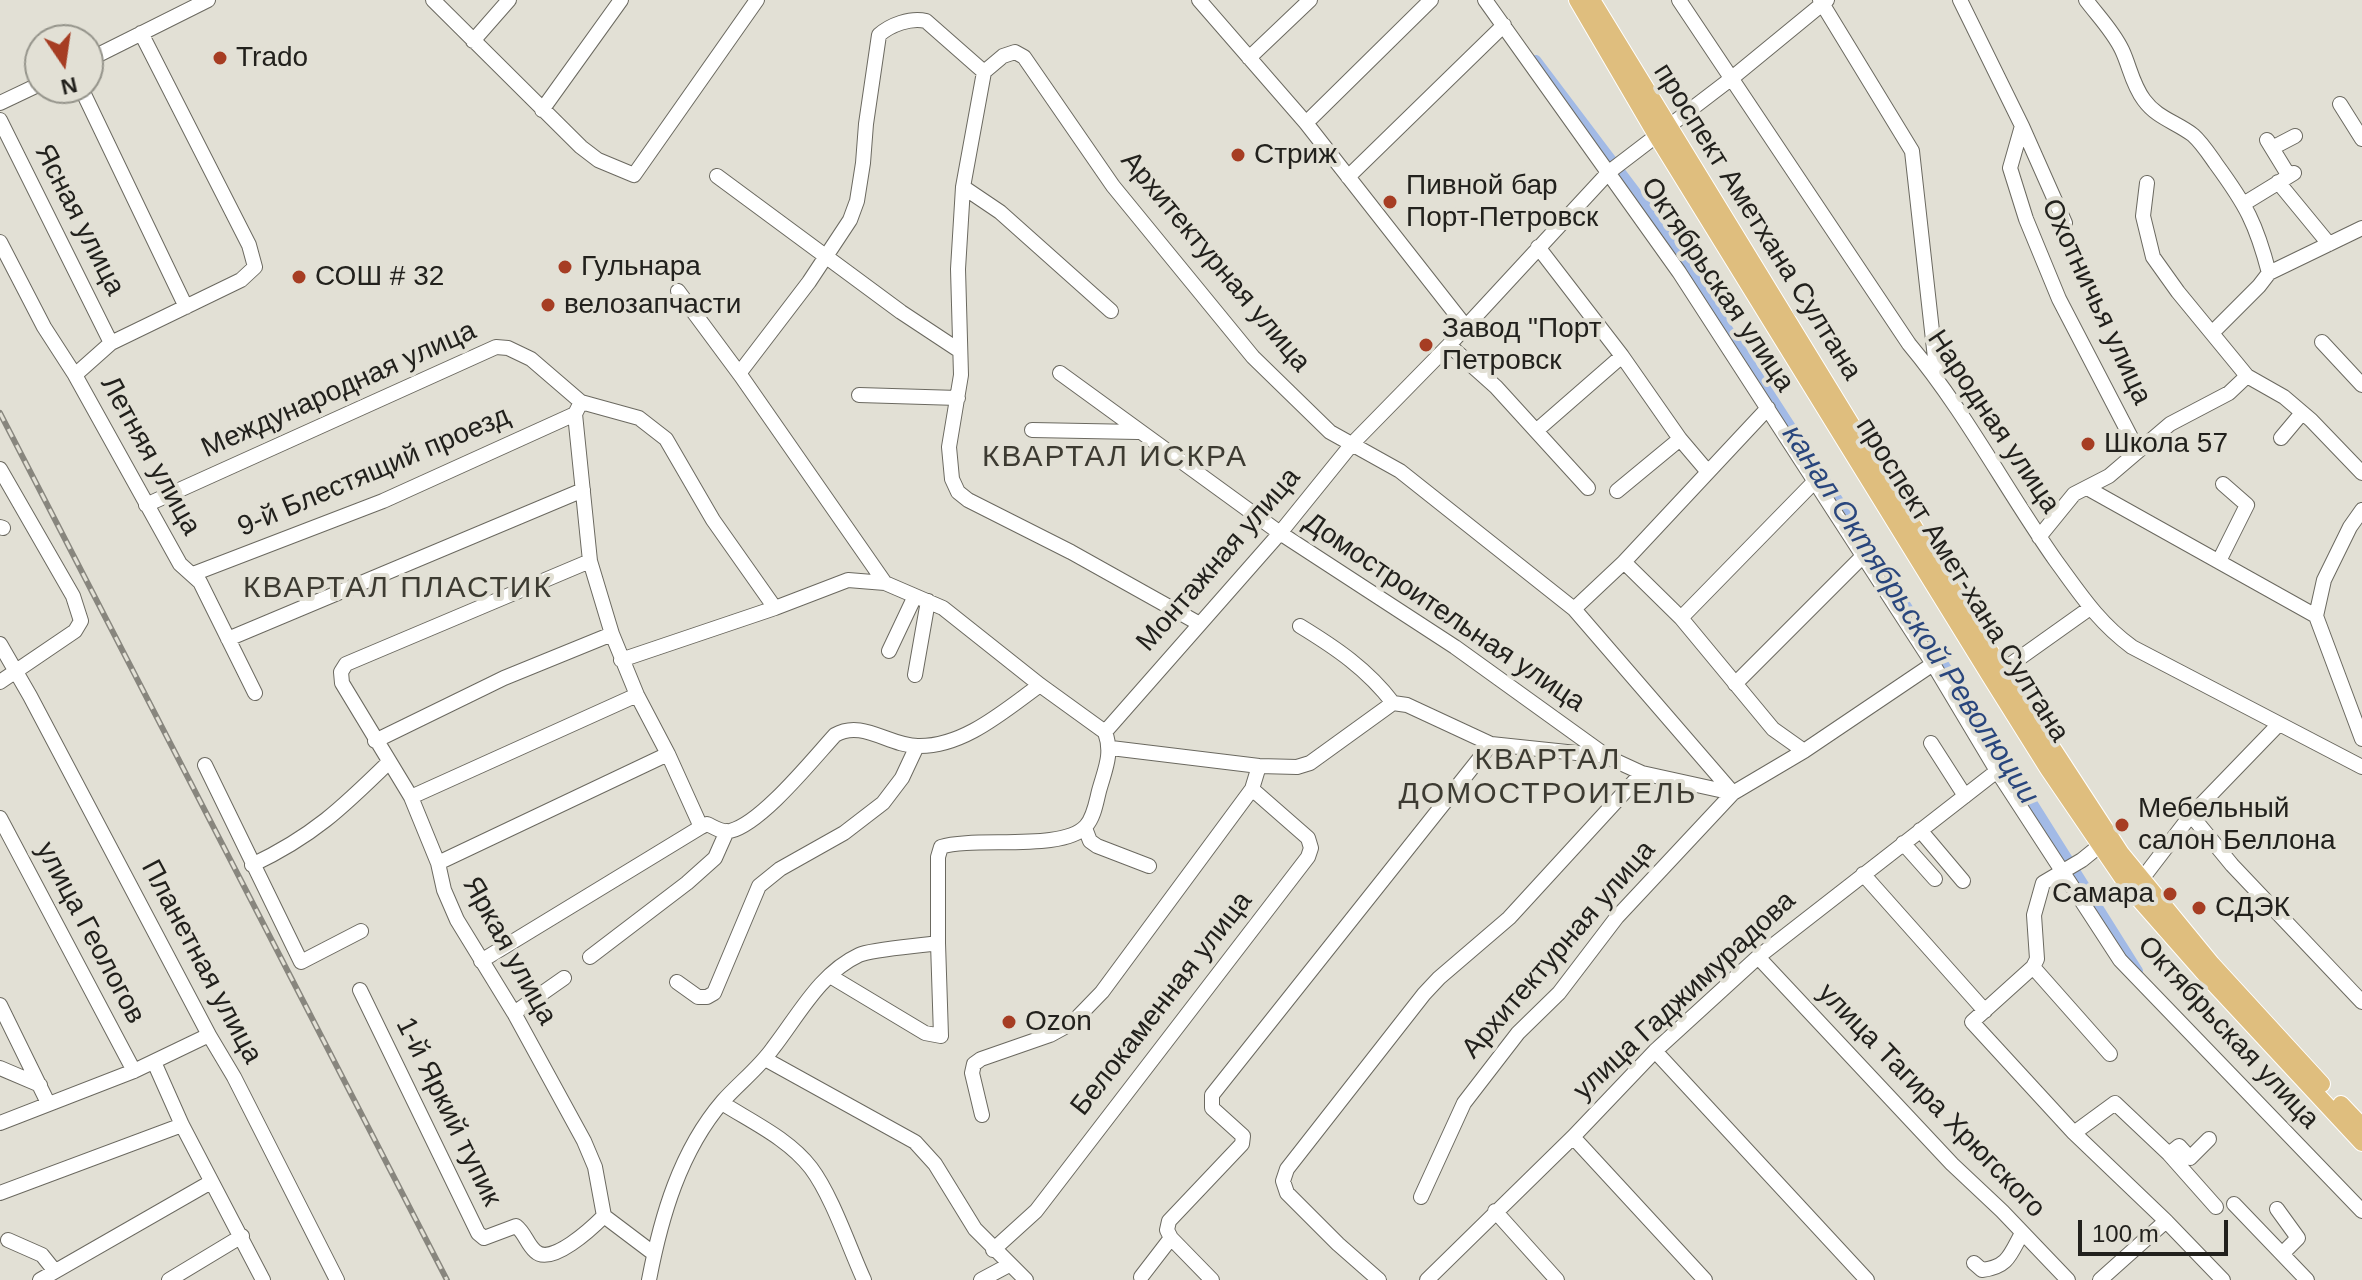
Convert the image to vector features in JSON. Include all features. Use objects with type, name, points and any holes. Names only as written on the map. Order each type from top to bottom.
[{"type":"main road","name":"проспект Амет-хана Султана","points":[[1577,0],[1662,131],[1997,675],[2048,769],[2106,840],[2202,971],[2362,1143]]},
{"type":"main road","name":"проспект Аметхана Султана","points":[[1592,0],[1662,131]]},
{"type":"main road","points":[[2136,883],[2362,1126]]},
{"type":"street","points":[[104,52],[208,0]]},
{"type":"street","points":[[433,0],[542,110],[598,160],[634,175],[757,0]]},
{"type":"street","points":[[473,41],[509,0]]},
{"type":"street","points":[[542,110],[621,0]]},
{"type":"street","points":[[1199,0],[1306,123],[1466,327]]},
{"type":"street","points":[[1249,58],[1310,0]]},
{"type":"street","points":[[1306,123],[1431,0]]},
{"type":"street","name":"Октябрьская улица","points":[[1485,0],[1613,169],[2120,960],[2362,1211]]},
{"type":"street","name":"Народная улица","points":[[1679,0],[1909,344],[1937,378],[2039,537],[2108,629],[2132,647],[2362,767]]},
{"type":"street","name":"Охотничья улица","points":[[1960,0],[2022,126],[2065,223]]},
{"type":"street","points":[[2086,0],[2114,35],[2132,82],[2146,103],[2161,118],[2191,134],[2245,203],[2258,229],[2269,273]]},
{"type":"street","points":[[2099,0],[2111,19],[2114,35]]},
{"type":"street","points":[[1823,1],[1912,151],[1937,378]]},
{"type":"street","name":"Монтажная улица","points":[[1105,732],[1280,533],[1352,444],[1613,169],[1732,78],[1823,1]]},
{"type":"street","points":[[741,376],[741,371],[827,256],[850,220],[857,201],[879,35],[887,28],[918,19],[926,21],[984,72],[963,187],[958,269],[958,398],[949,447],[952,479],[958,492],[968,500],[1071,552],[1198,623]]},
{"type":"street","points":[[1348,177],[1504,25]]},
{"type":"street","points":[[75,375],[111,343],[241,280],[255,267],[249,245],[141,33]]},
{"type":"street","name":"Архитектурная улица","points":[[984,72],[1003,56],[1015,52],[1024,57],[1113,186],[1253,357],[1330,432],[1400,471],[1574,609],[1733,793],[1617,917],[1559,993],[1518,1033],[1464,1103],[1421,1197]]},
{"type":"street","points":[[0,103],[24,92]]},
{"type":"street","points":[[89,104],[186,307]]},
{"type":"street","points":[[2340,104],[2362,139]]},
{"type":"street","name":"Ясная улица","points":[[0,120],[111,343]]},
{"type":"street","name":"Охотничья улица","points":[[2022,126],[2010,168],[2026,219],[2059,299],[2138,451]]},
{"type":"street","points":[[2295,136],[2270,144],[2329,244]]},
{"type":"street","points":[[717,176],[901,312],[960,351]]},
{"type":"street","points":[[2245,203],[2287,177]]},
{"type":"street","points":[[2147,183],[2143,216],[2153,257],[2178,292],[2247,376],[2284,397],[2362,473]]},
{"type":"street","points":[[963,187],[1000,212],[1111,311]]},
{"type":"street","points":[[2213,332],[2269,273],[2362,228]]},
{"type":"street","name":"Летняя улица","points":[[0,242],[44,327],[75,375],[180,564],[200,582],[255,693]]},
{"type":"street","points":[[1538,247],[1622,356],[1680,439],[1708,472]]},
{"type":"street","points":[[678,291],[885,583]]},
{"type":"street","points":[[2322,342],[2362,385]]},
{"type":"street","points":[[1449,345],[1496,387],[1588,488]]},
{"type":"street","name":"Международная улица","points":[[146,505],[496,347],[508,348],[531,359],[578,408],[639,418],[666,439],[713,520],[775,608]]},
{"type":"street","points":[[1536,431],[1622,356]]},
{"type":"street","name":"Домостроительная улица","points":[[1060,373],[1280,533],[1455,647],[1605,756]]},
{"type":"street","points":[[2039,537],[2070,499],[2109,476],[2170,424],[2229,393],[2247,376]]},
{"type":"street","points":[[859,395],[958,398]]},
{"type":"street","points":[[578,408],[590,561],[621,660],[701,827]]},
{"type":"street","name":"9-й Блестящий проезд","points":[[193,574],[383,501],[578,408]]},
{"type":"street","points":[[1574,609],[1624,562],[1768,408]]},
{"type":"street","points":[[2281,438],[2302,413]]},
{"type":"street","points":[[1032,430],[1139,432]]},
{"type":"street","points":[[1617,491],[1680,439]]},
{"type":"street","points":[[0,469],[73,596],[81,621],[75,631],[0,682]]},
{"type":"street","points":[[1681,618],[1814,482]]},
{"type":"street","points":[[2219,561],[2247,505],[2223,484]]},
{"type":"street","points":[[2087,488],[2316,616]]},
{"type":"street","points":[[228,639],[583,490]]},
{"type":"street","points":[[2362,510],[2324,580],[2316,616],[2362,739]]},
{"type":"street","points":[[1735,684],[1863,556]]},
{"type":"street","name":"Яркая улица","points":[[590,561],[346,664],[341,672],[342,683],[411,797],[438,863],[439,876],[448,900],[584,1141],[595,1167],[604,1216]]},
{"type":"street","points":[[1624,562],[1681,618],[1773,729],[1804,751]]},
{"type":"street","points":[[621,660],[848,580],[885,583],[943,608],[1105,732],[1111,748],[1093,815],[1085,828],[1050,839],[941,847],[938,857],[941,1036],[925,1033],[830,976]]},
{"type":"street","points":[[889,651],[921,599]]},
{"type":"street","points":[[915,675],[921,599]]},
{"type":"street","points":[[1997,675],[2090,608]]},
{"type":"street","points":[[1300,626],[1339,649],[1375,679],[1393,703]]},
{"type":"street","points":[[375,741],[504,678],[612,634]]},
{"type":"street","name":"Планетная улица","points":[[0,646],[38,710],[234,1077],[337,1280]]},
{"type":"street","points":[[1111,748],[1259,766],[1297,767],[1310,763],[1393,703],[1407,705],[1491,744],[1605,756],[1642,773],[1733,793],[1804,751],[1933,664]]},
{"type":"street","points":[[481,961],[701,827],[707,824],[733,830],[770,806],[835,735],[845,729],[856,729],[917,746],[944,743],[972,731],[1040,685]]},
{"type":"street","points":[[411,797],[637,695]]},
{"type":"street","points":[[2136,883],[2191,815],[2279,724]]},
{"type":"street","points":[[1931,743],[1965,796]]},
{"type":"street","points":[[1141,1277],[1169,1234],[1169,1221],[1242,1144],[1243,1136],[1239,1130],[1212,1108],[1212,1095],[1491,744]]},
{"type":"street","points":[[677,982],[698,997],[714,993],[759,886],[780,869],[844,833],[883,803],[902,778],[917,746]]},
{"type":"street","points":[[438,863],[668,754]]},
{"type":"street","points":[[252,865],[320,827],[389,762]]},
{"type":"street","points":[[205,765],[301,962],[361,931]]},
{"type":"street","name":"Белокаменная улица","points":[[982,1115],[972,1073],[974,1064],[1050,1035],[1072,1023],[1102,992],[1252,789],[1259,766]]},
{"type":"street","name":"улица Гаджимурадова","points":[[1427,1280],[1573,1137],[1655,1051],[1758,957],[1997,771]]},
{"type":"street","points":[[1379,1280],[1287,1193],[1283,1181],[1287,1169],[1424,994],[1509,918],[1642,773]]},
{"type":"street","name":"Белокаменная улица","points":[[993,1250],[1036,1211],[1308,857],[1311,848],[1308,838],[1252,789]]},
{"type":"street","points":[[2191,815],[2232,865],[2362,1002]]},
{"type":"street","name":"улица Геологов","points":[[0,818],[134,1071]]},
{"type":"street","points":[[1085,828],[1090,841],[1097,846],[1149,866]]},
{"type":"street","points":[[1920,830],[1963,881]]},
{"type":"street","points":[[590,957],[715,858],[727,831]]},
{"type":"street","points":[[2106,840],[2082,860],[2043,883],[2034,915],[2037,959],[2033,967],[1972,1022],[2074,1133],[2223,1280]]},
{"type":"street","points":[[1903,843],[1935,879]]},
{"type":"street","points":[[1863,874],[1985,1011]]},
{"type":"street","points":[[649,1280],[653,1253],[690,1147],[722,1103],[765,1059],[811,995],[860,954],[938,943]]},
{"type":"street","name":"улица Тагира Хрюгского","points":[[1758,957],[1952,1164],[2068,1280]]},
{"type":"street","points":[[2033,967],[2110,1054]]},
{"type":"street","points":[[514,1013],[564,978]]},
{"type":"street","name":"1-й Яркий тупик","points":[[360,990],[478,1233],[484,1238],[516,1226],[522,1230],[534,1251],[540,1255],[548,1254],[585,1236],[604,1216]]},
{"type":"street","points":[[0,1005],[48,1103]]},
{"type":"street","points":[[2,1121],[134,1071],[209,1035]]},
{"type":"street","points":[[1655,1051],[1867,1280]]},
{"type":"street","points":[[765,1059],[915,1142],[935,1164],[975,1229],[1026,1280]]},
{"type":"street","points":[[154,1062],[182,1125],[263,1280]]},
{"type":"street","points":[[0,1068],[40,1085]]},
{"type":"street","points":[[722,1103],[791,1148],[811,1168],[864,1280]]},
{"type":"street","points":[[2074,1133],[2115,1103],[2169,1154],[2216,1207]]},
{"type":"street","points":[[0,1193],[182,1125]]},
{"type":"street","points":[[1573,1137],[1705,1280]]},
{"type":"street","points":[[2169,1154],[2179,1146],[2190,1158],[2209,1139]]},
{"type":"street","points":[[40,1280],[211,1182]]},
{"type":"street","points":[[2234,1204],[2307,1280]]},
{"type":"street","points":[[2277,1209],[2298,1238],[2282,1254]]},
{"type":"street","points":[[1495,1211],[1557,1280]]},
{"type":"street","points":[[604,1216],[653,1253]]},
{"type":"street","points":[[2100,1280],[2166,1221]]},
{"type":"street","points":[[1974,1263],[1982,1270],[1999,1268],[2022,1233]]},
{"type":"street","points":[[1169,1234],[1212,1280]]},
{"type":"street","points":[[169,1280],[242,1236]]},
{"type":"street","points":[[8,1240],[42,1255],[54,1270]]},
{"type":"street","points":[[981,1280],[1009,1265]]},
{"type":"waterway","name":"канал Октябрьской Революции","points":[[1536,60],[1660,224],[2138,971]]},
{"type":"railway","points":[[0,413],[447,1280]]},
{"type":"place","name":"Trado","points":[[220,58]]},
{"type":"place","name":"Стриж","points":[[1238,155]]},
{"type":"place","name":"Пивной бар Порт-Петровск","points":[[1390,202]]},
{"type":"place","name":"Гульнара","points":[[565,267]]},
{"type":"place","name":"СОШ # 32","points":[[299,277]]},
{"type":"place","name":"велозапчасти","points":[[548,305]]},
{"type":"place","name":"Завод \"Порт Петровск","points":[[1426,345]]},
{"type":"place","name":"Школа 57","points":[[2088,444]]},
{"type":"place","name":"Мебельный салон Беллона","points":[[2122,825]]},
{"type":"place","name":"Самара","points":[[2170,894]]},
{"type":"place","name":"СДЭК","points":[[2199,908]]},
{"type":"place","name":"Ozon","points":[[1009,1022]]},
{"type":"district","name":"КВАРТАЛ ИСКРА","points":[[1115,458]]},
{"type":"district","name":"КВАРТАЛ ПЛАСТИК","points":[[398,589]]},
{"type":"district","name":"КВАРТАЛ ДОМОСТРОИТЕЛЬ","points":[[1548,778]]}]
